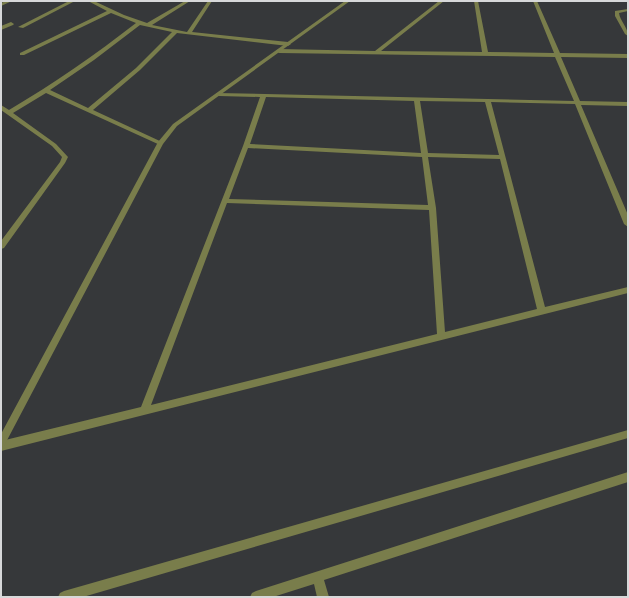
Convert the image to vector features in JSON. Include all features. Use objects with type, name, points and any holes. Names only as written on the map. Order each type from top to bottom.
[{"type":"street","points":[[1,5],[10,1]]},
{"type":"street","points":[[21,27],[73,1]]},
{"type":"street","points":[[90,1],[110,11],[148,25],[189,33],[288,44]]},
{"type":"street","points":[[148,25],[188,1]]},
{"type":"street","points":[[189,33],[210,1]]},
{"type":"street","points":[[1,444],[160,143],[175,124],[348,1]]},
{"type":"street","points":[[375,53],[442,1]]},
{"type":"street","points":[[476,1],[485,53]]},
{"type":"street","points":[[535,1],[579,103],[628,224]]},
{"type":"street","points":[[628,10],[617,12],[617,16],[628,34]]},
{"type":"street","points":[[22,54],[110,11]]},
{"type":"street","points":[[9,113],[47,91],[100,54],[140,23]]},
{"type":"street","points":[[1,28],[10,24]]},
{"type":"street","points":[[89,110],[138,69],[176,31]]},
{"type":"street","points":[[279,51],[628,56]]},
{"type":"street","points":[[47,91],[160,143]]},
{"type":"street","points":[[219,94],[628,104]]},
{"type":"street","points":[[144,410],[246,146],[264,95]]},
{"type":"street","points":[[417,99],[432,208],[441,336]]},
{"type":"street","points":[[488,101],[542,311]]},
{"type":"street","points":[[1,107],[54,145],[65,157],[63,162],[1,246]]},
{"type":"street","points":[[246,146],[424,155],[502,157]]},
{"type":"street","points":[[224,201],[432,208]]},
{"type":"street","points":[[1,444],[628,290]]},
{"type":"street","points":[[64,597],[628,434]]},
{"type":"street","points":[[256,597],[628,477]]},
{"type":"street","points":[[318,578],[323,597]]}]
